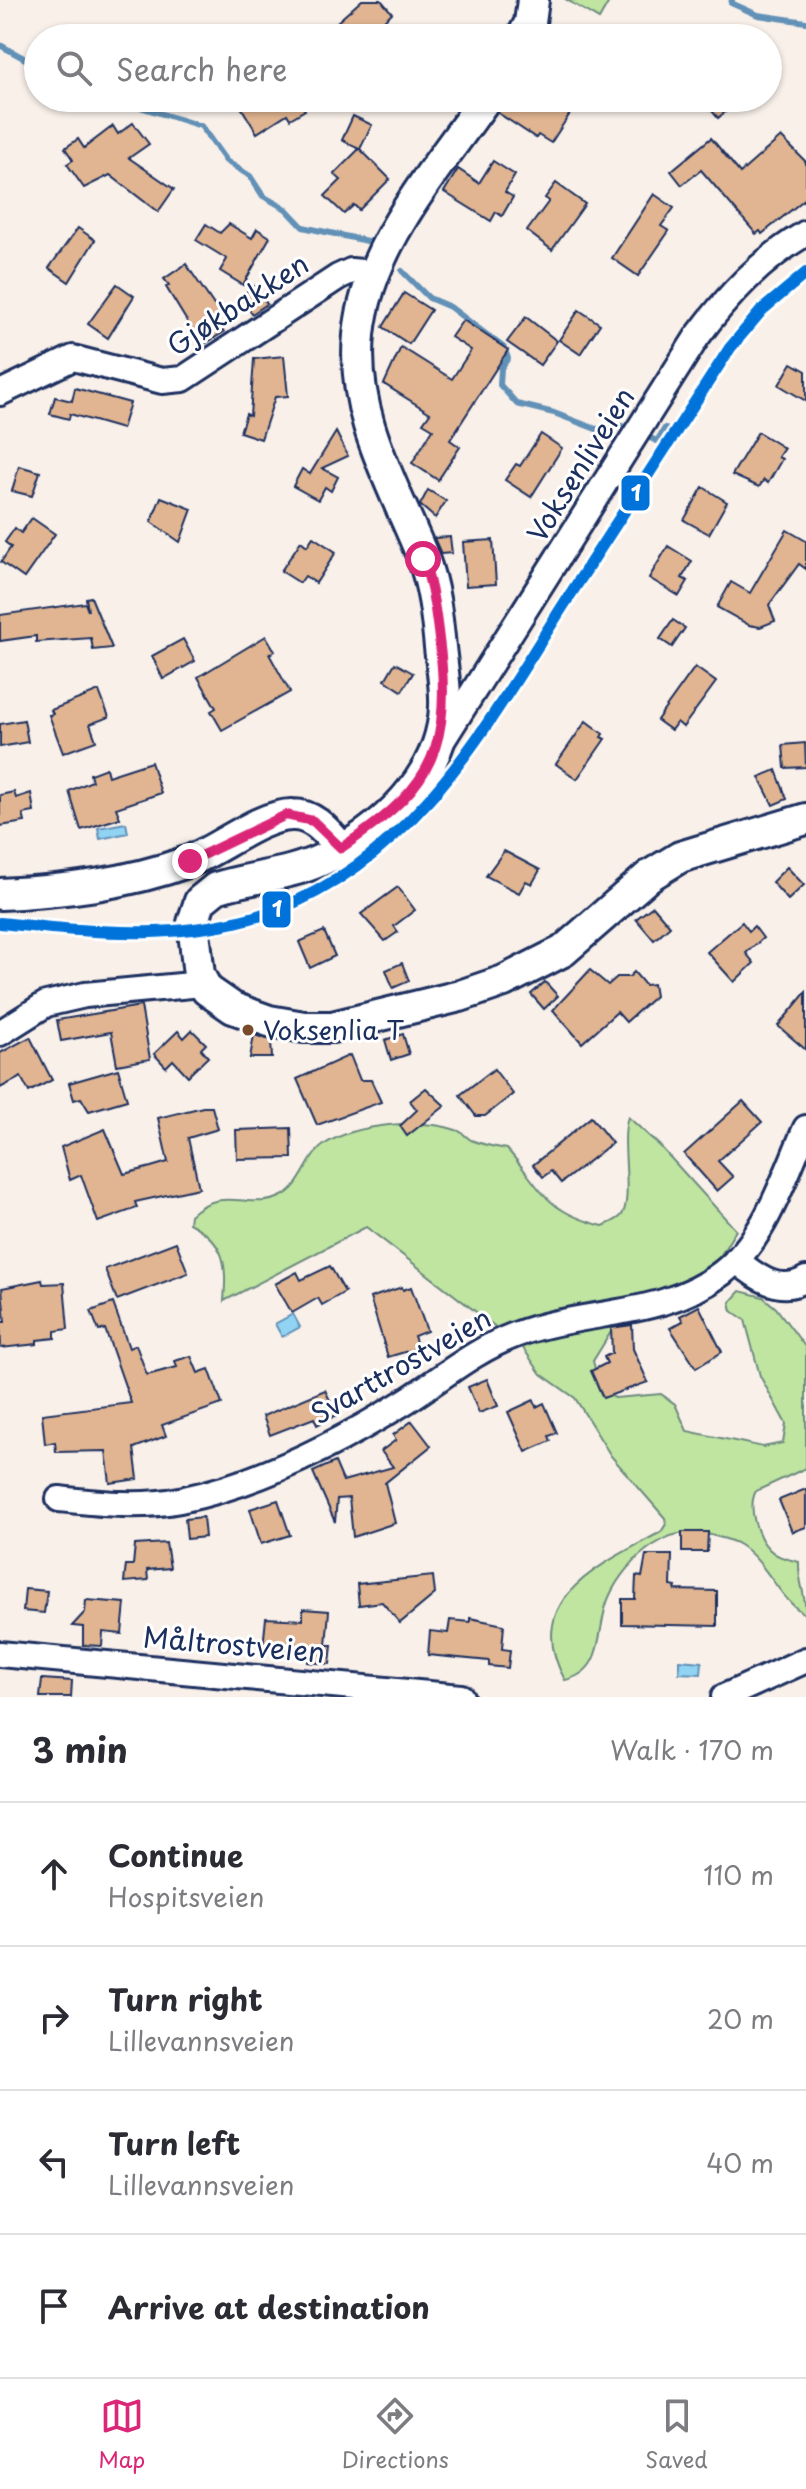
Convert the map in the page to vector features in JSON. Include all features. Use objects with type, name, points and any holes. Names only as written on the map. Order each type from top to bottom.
[{"type":"street","points":[[529,24],[533,0]]},
{"type":"street","points":[[476,112],[412,207],[373,273],[359,335],[360,393],[371,435],[431,580],[445,707],[434,753],[409,794],[384,820],[341,848],[321,860],[216,888],[204,896],[193,923],[202,984],[233,1008],[269,1021],[304,1027],[344,1025],[460,996],[504,981],[563,951],[649,876],[680,857],[806,819]]},
{"type":"street","name":"Voksenliveien","points":[[434,753],[705,327],[756,268],[806,233]]},
{"type":"street","name":"Gjøkbakken","points":[[0,393],[73,358],[162,381],[183,379],[316,289],[351,271],[373,273]]},
{"type":"street","points":[[0,894],[75,890],[154,873],[190,861],[286,815],[313,821],[341,848]]},
{"type":"street","points":[[0,1033],[46,1004],[85,995],[202,984]]},
{"type":"street","name":"Svarttrostveien","points":[[59,1499],[102,1504],[179,1500],[248,1478],[330,1444],[502,1340],[552,1323],[670,1301],[693,1292],[736,1260],[769,1210],[806,1128]]},
{"type":"street","points":[[736,1260],[770,1283],[791,1286],[806,1279]]},
{"type":"street","name":"Måltrostveien","points":[[0,1654],[461,1697]]},
{"type":"street","points":[[724,1697],[806,1660]]},
{"type":"green space","points":[[567,0],[610,0],[599,19]]},
{"type":"green space","points":[[628,1117],[659,1145],[736,1230],[716,1263],[694,1279],[622,1314],[593,1361],[601,1391],[615,1398],[661,1394],[675,1404],[687,1431],[763,1447],[783,1443],[786,1424],[760,1376],[745,1320],[732,1311],[730,1302],[740,1291],[763,1297],[776,1308],[806,1348],[806,1468],[756,1491],[753,1514],[765,1545],[780,1557],[799,1562],[806,1615],[788,1600],[758,1561],[740,1545],[696,1532],[680,1533],[652,1546],[627,1568],[610,1595],[594,1657],[579,1675],[565,1680],[554,1652],[552,1627],[560,1606],[573,1588],[592,1572],[661,1532],[666,1524],[665,1518],[611,1456],[575,1398],[541,1374],[523,1348],[366,1227],[224,1301],[222,1255],[210,1238],[189,1223],[190,1215],[214,1201],[259,1201],[282,1196],[295,1185],[313,1156],[338,1137],[389,1125],[425,1124],[442,1126],[476,1142],[507,1149],[556,1206],[603,1226],[620,1217],[624,1210]]},
{"type":"water","points":[[126,823],[128,833],[100,839],[98,828]]},
{"type":"water","points":[[293,1314],[300,1327],[282,1337],[275,1324]]},
{"type":"water","points":[[679,1660],[702,1662],[701,1674],[679,1673]]},
{"type":"building","points":[[362,0],[381,0],[392,13],[380,24],[335,24]]},
{"type":"building","points":[[244,112],[302,112],[290,119],[287,114],[257,133]]},
{"type":"building","points":[[571,112],[551,143],[538,135],[536,138],[498,113]]},
{"type":"building","points":[[353,116],[372,125],[360,149],[390,179],[359,210],[354,205],[344,214],[325,196],[341,180],[334,174],[359,149],[342,140]]},
{"type":"building","points":[[133,123],[149,144],[129,158],[174,189],[158,212],[110,175],[84,188],[67,164],[73,160],[65,148],[78,139],[84,148],[113,126],[118,134]]},
{"type":"building","points":[[781,137],[806,162],[806,198],[762,234],[760,231],[756,234],[701,170],[682,185],[671,171],[711,138],[740,173]]},
{"type":"building","points":[[493,161],[515,175],[505,192],[513,197],[502,216],[496,212],[491,221],[444,192],[458,169],[479,183]]},
{"type":"building","points":[[556,183],[585,204],[552,250],[527,231],[549,201],[545,198]]},
{"type":"building","points":[[654,194],[674,208],[661,226],[669,231],[638,276],[612,258]]},
{"type":"building","points":[[206,224],[220,233],[229,224],[252,238],[257,229],[270,237],[243,285],[220,271],[227,259],[196,240]]},
{"type":"building","points":[[78,228],[95,240],[69,282],[49,268]]},
{"type":"building","points":[[186,264],[220,314],[214,318],[224,332],[206,343],[203,338],[199,341],[166,287],[169,285],[164,279]]},
{"type":"building","points":[[117,284],[134,296],[108,338],[88,324]]},
{"type":"building","points":[[254,286],[267,304],[252,314],[240,297]]},
{"type":"building","points":[[404,293],[431,310],[409,344],[383,327]]},
{"type":"building","points":[[579,310],[600,324],[580,354],[559,340]]},
{"type":"building","points":[[526,317],[557,341],[540,365],[507,342]]},
{"type":"building","points":[[463,320],[508,350],[450,440],[460,447],[438,480],[412,463],[433,429],[423,423],[430,413],[384,384],[401,347],[452,379],[471,350],[451,337]]},
{"type":"building","points":[[284,356],[288,396],[275,397],[261,439],[240,432],[246,414],[250,416],[254,359]]},
{"type":"building","points":[[792,363],[806,371],[806,401],[779,385]]},
{"type":"building","points":[[75,388],[130,403],[122,429],[70,414],[69,419],[50,414],[55,397],[72,401]]},
{"type":"building","points":[[336,432],[348,456],[322,468],[338,477],[331,491],[325,487],[318,500],[293,486],[302,469],[310,474]]},
{"type":"building","points":[[758,432],[784,448],[778,457],[782,459],[768,483],[764,480],[759,487],[732,475]]},
{"type":"building","points":[[541,434],[562,448],[531,497],[505,480],[516,464],[520,466]]},
{"type":"building","points":[[19,466],[40,472],[32,496],[12,491]]},
{"type":"building","points":[[703,487],[727,502],[709,534],[684,520]]},
{"type":"building","points":[[428,490],[446,501],[435,518],[420,505]]},
{"type":"building","points":[[161,497],[192,509],[180,542],[151,522]]},
{"type":"building","points":[[32,518],[55,534],[24,578],[1,562],[11,547],[5,542],[15,528],[21,533]]},
{"type":"building","points":[[787,530],[806,541],[806,569],[799,564],[769,605],[775,621],[760,627],[749,625],[717,607],[731,582],[750,593]]},
{"type":"building","points":[[313,537],[336,552],[316,583],[305,576],[300,583],[281,571],[301,541],[307,546]]},
{"type":"building","points":[[450,537],[452,553],[441,554],[434,538]]},
{"type":"building","points":[[493,540],[496,584],[466,586],[463,542]]},
{"type":"building","points":[[668,546],[692,561],[682,578],[688,581],[679,596],[649,578]]},
{"type":"building","points":[[91,597],[112,648],[93,650],[91,638],[36,642],[36,636],[0,641],[0,615],[85,603],[88,611],[86,598]]},
{"type":"building","points":[[673,620],[685,628],[672,647],[660,639]]},
{"type":"building","points":[[266,636],[275,651],[269,654],[290,692],[222,730],[211,711],[216,708],[198,677]]},
{"type":"building","points":[[183,639],[195,661],[163,679],[152,656]]},
{"type":"building","points":[[395,663],[413,673],[402,691],[385,680]]},
{"type":"building","points":[[695,667],[716,682],[683,727],[677,722],[671,730],[657,720]]},
{"type":"building","points":[[99,691],[109,717],[90,724],[96,741],[63,753],[49,715],[53,714],[51,710]]},
{"type":"building","points":[[24,720],[28,742],[0,747],[0,724]]},
{"type":"building","points":[[586,721],[605,739],[577,779],[556,764]]},
{"type":"building","points":[[805,743],[806,767],[785,768],[783,745]]},
{"type":"building","points":[[151,762],[161,793],[116,808],[120,818],[81,830],[69,791],[92,781],[90,774],[106,768],[108,776]]},
{"type":"building","points":[[776,770],[787,799],[773,805],[759,777]]},
{"type":"building","points":[[14,792],[16,798],[31,793],[34,812],[23,814],[25,822],[0,826],[0,795]]},
{"type":"building","points":[[504,851],[540,870],[532,884],[526,881],[519,893],[486,876]]},
{"type":"building","points":[[787,867],[804,885],[788,900],[772,882]]},
{"type":"building","points":[[398,887],[415,910],[394,926],[398,932],[385,941],[361,914]]},
{"type":"building","points":[[653,906],[670,926],[654,940],[636,919]]},
{"type":"building","points":[[742,922],[749,931],[754,926],[763,938],[746,953],[754,963],[734,982],[707,952]]},
{"type":"building","points":[[324,931],[335,956],[310,968],[299,942]]},
{"type":"building","points":[[402,963],[409,981],[393,988],[386,970]]},
{"type":"building","points":[[590,970],[608,985],[617,977],[629,977],[634,972],[645,985],[653,984],[655,996],[626,1022],[617,1012],[582,1043],[553,1010]]},
{"type":"building","points":[[545,982],[558,996],[544,1009],[531,994]]},
{"type":"building","points":[[806,992],[806,1050],[778,1026]]},
{"type":"building","points":[[141,1006],[150,1059],[117,1065],[111,1032],[61,1041],[57,1020]]},
{"type":"building","points":[[192,1030],[206,1044],[201,1049],[208,1057],[188,1076],[173,1060],[166,1067],[154,1054],[178,1031],[184,1038]]},
{"type":"building","points":[[403,1034],[409,1054],[391,1060],[385,1040]]},
{"type":"building","points":[[254,1035],[271,1040],[272,1058],[250,1058]]},
{"type":"building","points":[[30,1037],[52,1080],[29,1092],[21,1077],[0,1088],[0,1053]]},
{"type":"building","points":[[350,1055],[360,1080],[371,1080],[381,1102],[317,1125],[297,1079]]},
{"type":"building","points":[[118,1069],[127,1100],[89,1111],[81,1098],[74,1100],[69,1083]]},
{"type":"building","points":[[494,1069],[513,1094],[485,1116],[476,1116],[460,1095]]},
{"type":"building","points":[[426,1088],[445,1106],[407,1136],[400,1126],[417,1110],[410,1101]]},
{"type":"building","points":[[743,1101],[762,1122],[718,1161],[733,1177],[717,1191],[684,1154]]},
{"type":"building","points":[[212,1107],[218,1129],[188,1138],[199,1188],[135,1202],[137,1208],[98,1222],[81,1175],[70,1180],[61,1147],[105,1129],[124,1174],[151,1167],[168,1162],[158,1118]]},
{"type":"building","points":[[591,1117],[612,1143],[561,1183],[551,1171],[543,1177],[533,1165]]},
{"type":"building","points":[[291,1128],[292,1158],[237,1159],[236,1130]]},
{"type":"building","points":[[176,1242],[188,1273],[117,1300],[105,1269]]},
{"type":"building","points":[[330,1266],[345,1292],[322,1305],[318,1298],[292,1313],[275,1284],[297,1272],[301,1280]]},
{"type":"building","points":[[42,1280],[43,1284],[64,1283],[68,1329],[55,1331],[55,1338],[37,1340],[37,1344],[1,1348],[0,1322],[5,1322],[2,1288]]},
{"type":"building","points":[[402,1287],[403,1290],[411,1287],[427,1331],[414,1336],[418,1348],[388,1357],[370,1298]]},
{"type":"building","points":[[113,1303],[129,1348],[136,1345],[147,1375],[177,1367],[175,1361],[191,1356],[198,1373],[209,1369],[222,1404],[162,1425],[166,1436],[134,1448],[138,1479],[110,1483],[106,1451],[56,1452],[55,1442],[45,1444],[42,1414],[131,1403],[105,1329],[99,1331],[91,1311]]},
{"type":"building","points":[[699,1306],[722,1352],[696,1368],[670,1328],[683,1321],[680,1316]]},
{"type":"building","points":[[632,1325],[633,1349],[648,1382],[603,1398],[591,1371],[607,1363],[604,1357],[612,1353],[611,1328]]},
{"type":"building","points":[[487,1379],[498,1406],[479,1413],[468,1387]]},
{"type":"building","points":[[325,1390],[337,1415],[317,1425],[314,1418],[270,1435],[263,1416]]},
{"type":"building","points":[[534,1400],[536,1407],[544,1403],[557,1433],[549,1436],[551,1441],[526,1452],[508,1412]]},
{"type":"building","points":[[412,1421],[431,1446],[385,1483],[395,1523],[353,1537],[349,1498],[337,1499],[335,1522],[313,1472],[335,1462],[343,1481],[393,1467],[381,1451],[396,1440],[393,1435]]},
{"type":"building","points":[[806,1489],[806,1527],[792,1532],[779,1500]]},
{"type":"building","points":[[278,1500],[290,1535],[261,1544],[250,1509]]},
{"type":"building","points":[[203,1517],[205,1537],[187,1539],[185,1519]]},
{"type":"building","points":[[682,1532],[708,1532],[707,1552],[682,1552]]},
{"type":"building","points":[[166,1543],[170,1568],[147,1570],[148,1580],[124,1582],[126,1565],[133,1565],[135,1545]]},
{"type":"building","points":[[646,1555],[672,1555],[671,1586],[676,1587],[675,1590],[717,1591],[717,1626],[622,1624],[622,1599],[635,1599],[636,1576],[642,1577]]},
{"type":"building","points":[[433,1576],[435,1594],[400,1623],[382,1602],[359,1605],[357,1584]]},
{"type":"building","points":[[25,1589],[47,1591],[44,1613],[23,1611]]},
{"type":"building","points":[[86,1600],[125,1603],[122,1634],[103,1632],[102,1646],[83,1645],[83,1627],[72,1626],[85,1612]]},
{"type":"building","points":[[303,1609],[329,1611],[326,1645],[332,1645],[330,1664],[308,1662],[309,1651],[263,1647],[266,1618],[303,1620]]},
{"type":"building","points":[[470,1618],[504,1625],[502,1649],[510,1650],[508,1668],[489,1666],[489,1661],[428,1655],[430,1631],[448,1633],[450,1620],[470,1622]]},
{"type":"building","points":[[42,1679],[72,1681],[71,1697],[40,1697]]},
{"type":"waterway","points":[[732,0],[731,3],[758,15],[806,22]]},
{"type":"waterway","points":[[0,45],[24,58]]},
{"type":"waterway","points":[[156,112],[201,126],[226,161],[250,176],[263,196],[286,209],[303,227],[367,241]]},
{"type":"waterway","points":[[402,271],[429,298],[450,307],[504,348],[508,358],[501,368],[500,385],[517,404],[554,413],[596,429],[622,426]]},
{"type":"waterway","points":[[650,438],[657,441],[665,428]]},
{"type":"transit line","name":"1","points":[[0,923],[104,932],[208,927],[276,910],[326,886],[371,855],[411,819],[479,736],[730,348],[762,310],[806,273]]},
{"type":"place","name":"Voksenlia T","points":[[248,1030]]},
{"type":"route","points":[[190,861],[286,815],[313,821],[341,848],[384,820],[409,794],[434,753],[445,707],[436,605],[423,559]]}]
